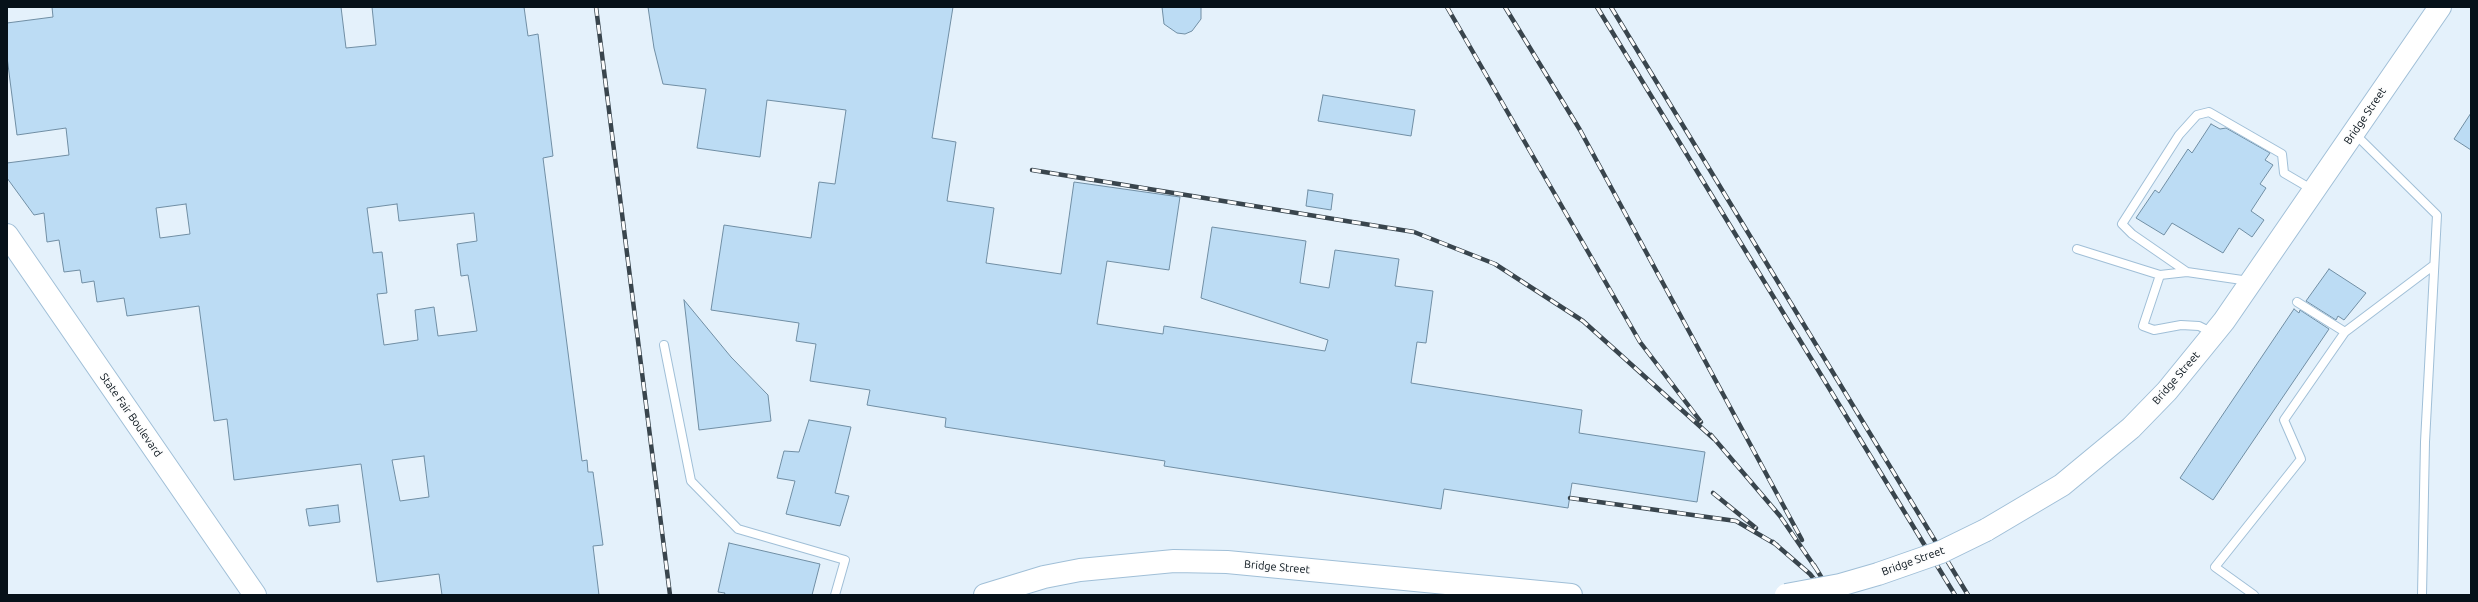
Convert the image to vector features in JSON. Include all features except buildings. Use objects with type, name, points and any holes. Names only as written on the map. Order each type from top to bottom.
[{"type":"main road","name":"Bridge Street","points":[[1786,595],[1840,585],[1878,574],[1941,552],[1986,530],[2062,485],[2131,428],[2167,391],[2214,334],[2440,7]]},
{"type":"main road","name":"State Fair Boulevard","points":[[7,235],[255,595]]},
{"type":"main road","points":[[7,263],[52,301]]},
{"type":"main road","name":"Bridge Street","points":[[985,595],[1044,577],[1080,570],[1174,561],[1227,562],[1571,595]]},
{"type":"lane","points":[[2187,272],[2132,234],[2122,224],[2179,135],[2197,115],[2209,112],[2282,154],[2284,174],[2314,190]]},
{"type":"lane","points":[[2354,132],[2437,215],[2425,442],[2422,595]]},
{"type":"lane","points":[[2077,249],[2160,275],[2187,272],[2252,281]]},
{"type":"lane","points":[[2254,595],[2215,567],[2300,459],[2284,420],[2345,332],[2434,264]]},
{"type":"lane","points":[[2160,275],[2144,326],[2154,330],[2181,325],[2199,326],[2214,334]]},
{"type":"lane","points":[[2297,302],[2345,332]]},
{"type":"lane","points":[[664,345],[691,481],[738,529],[845,560],[834,595]]},
{"type":"railway","points":[[596,7],[670,595]]},
{"type":"railway","points":[[1447,7],[1640,342],[1701,422]]},
{"type":"railway","points":[[1505,7],[1580,130],[1802,540]]},
{"type":"railway","points":[[1597,7],[1955,595]]},
{"type":"railway","points":[[1611,7],[1968,595]]},
{"type":"railway","points":[[1032,170],[1414,232],[1495,264],[1583,321],[1714,439]]},
{"type":"railway","points":[[1711,435],[1780,516],[1817,570]]},
{"type":"railway","points":[[1713,493],[1756,528]]},
{"type":"railway","points":[[1570,498],[1736,521],[1777,545]]},
{"type":"railway","points":[[1773,542],[1810,574],[1827,595]]},
{"type":"railway","points":[[1814,565],[1832,595]]}]
